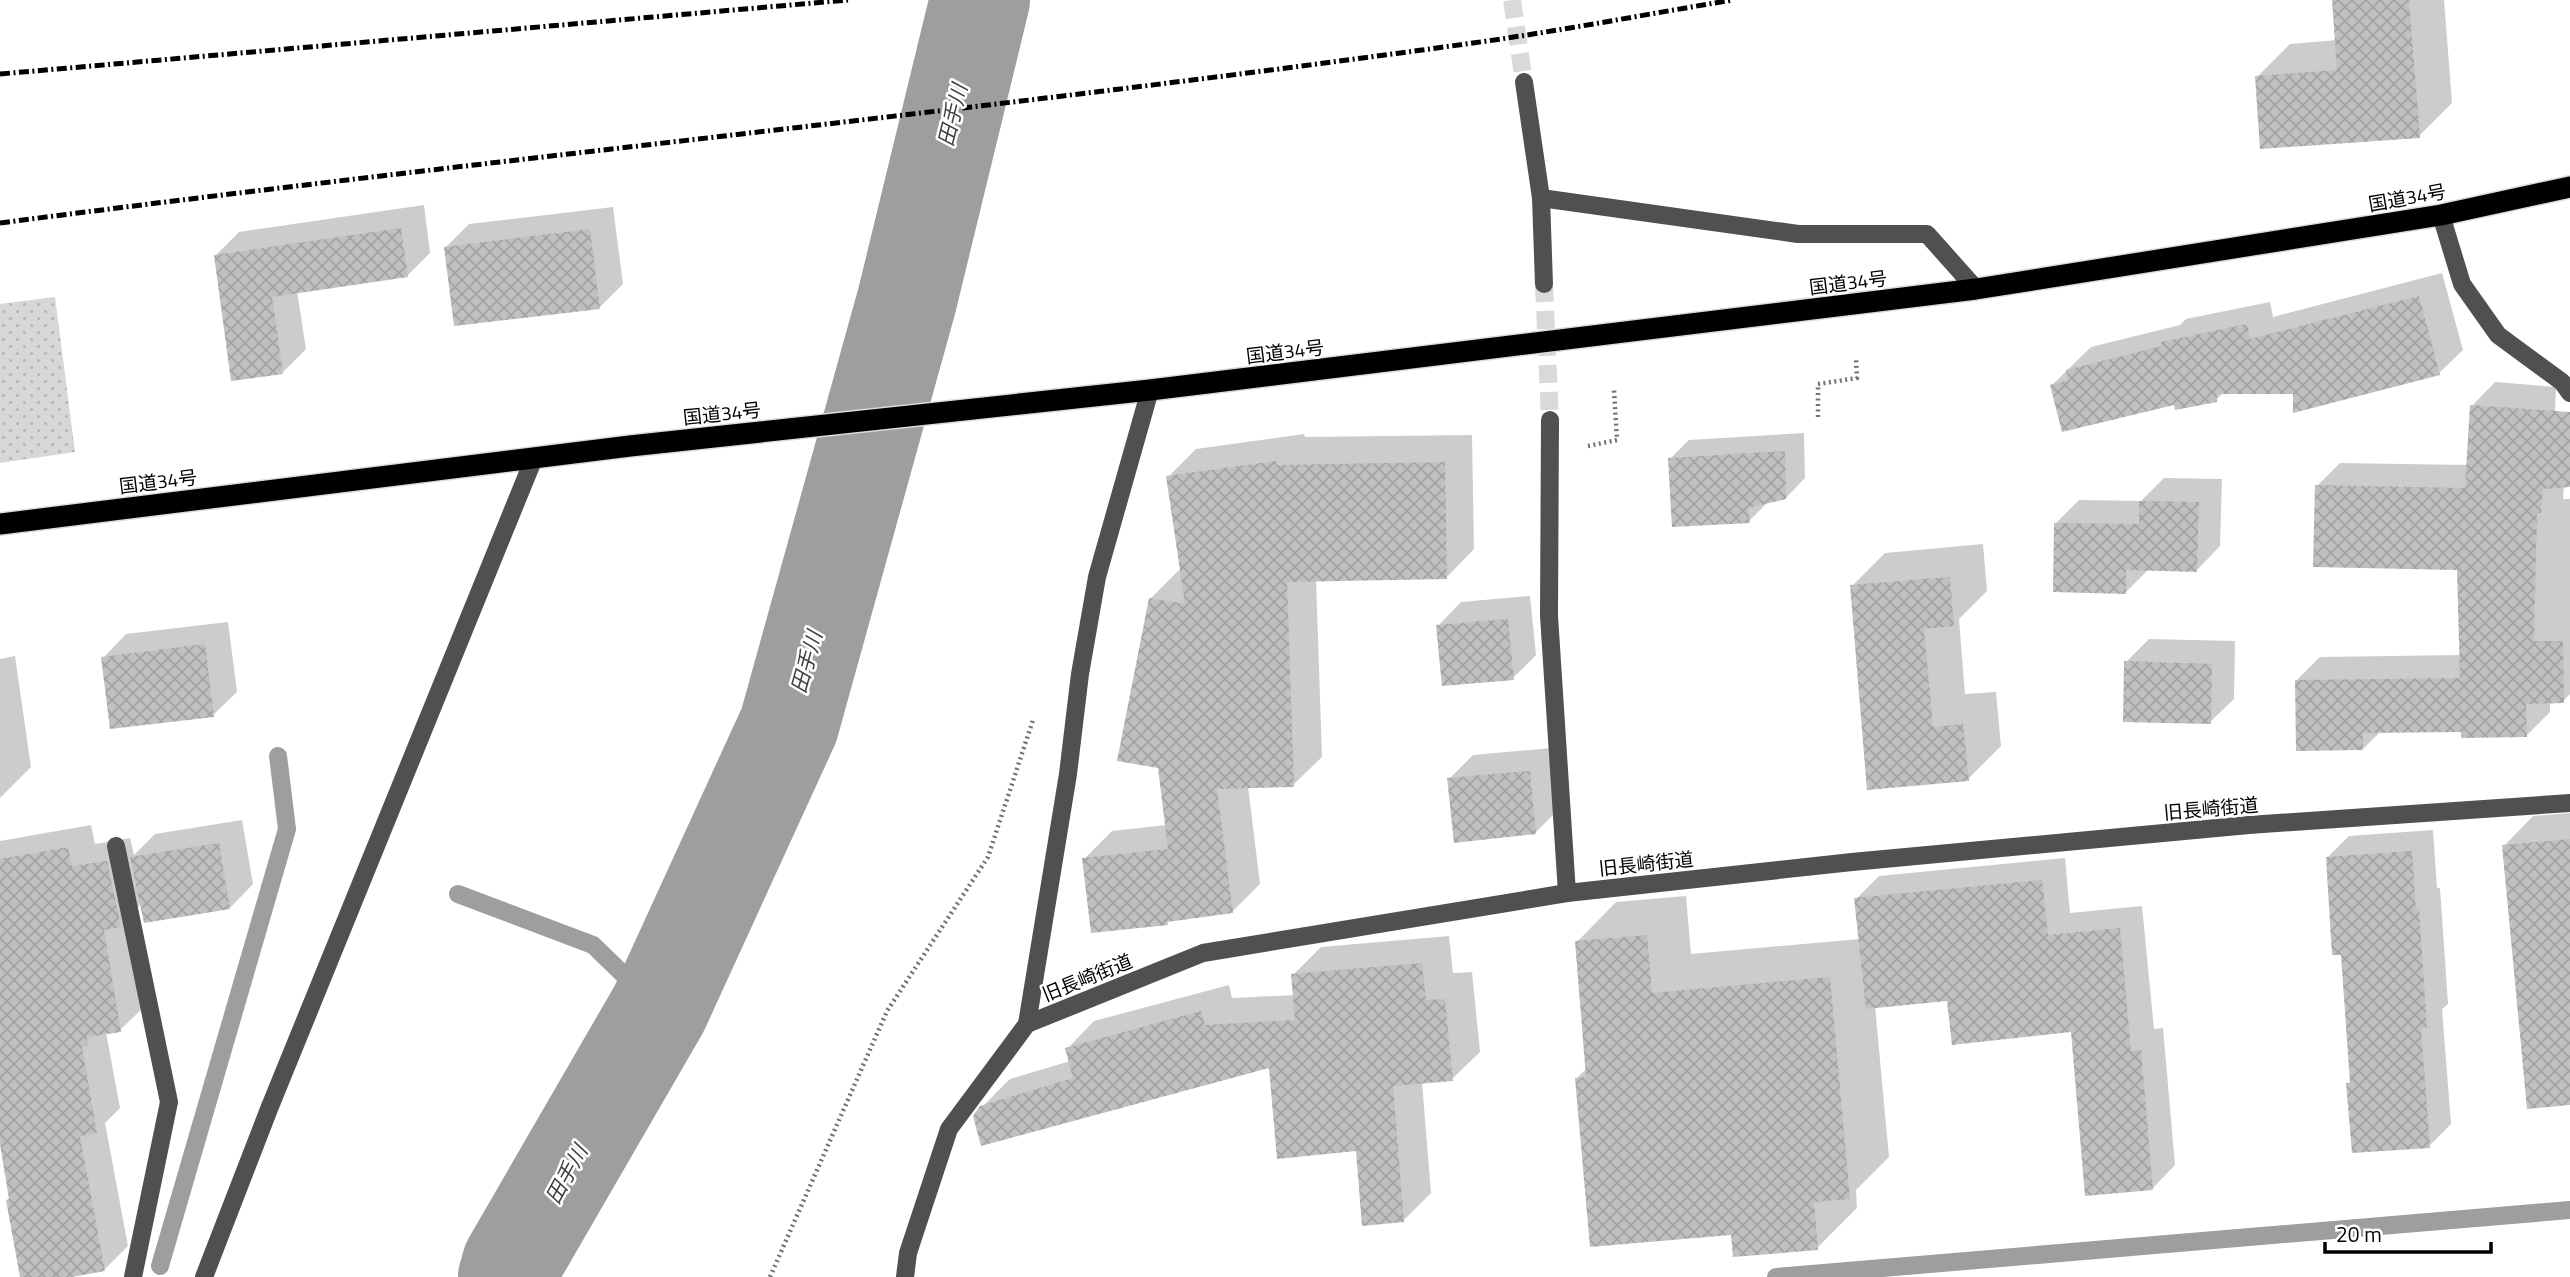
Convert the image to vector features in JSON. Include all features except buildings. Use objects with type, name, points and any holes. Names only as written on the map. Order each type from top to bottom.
[{"type":"highway","name":"国道34号","points":[[0,524],[630,446],[1150,390],[1976,289],[2441,215],[2570,187]]},
{"type":"street","points":[[1524,82],[1541,198],[1544,284]]},
{"type":"street","points":[[1541,198],[1798,234],[1927,234],[1976,289]]},
{"type":"street","points":[[2441,215],[2462,284],[2498,335],[2562,382],[2570,393]]},
{"type":"street","points":[[1027,1024],[1097,577],[1150,390]]},
{"type":"street","points":[[1550,420],[1549,616],[1567,893]]},
{"type":"street","points":[[204,1277],[534,458]]},
{"type":"street","name":"旧長崎街道","points":[[905,1277],[908,1253],[949,1129],[1027,1024],[1203,953],[1567,893],[1852,862],[2249,825],[2570,803]]},
{"type":"street","points":[[116,846],[169,1102],[133,1277]]},
{"type":"path","points":[[1818,417],[1818,383],[1857,378],[1856,358]]},
{"type":"path","points":[[1550,454],[1617,440],[1614,390]]},
{"type":"path","points":[[770,1277],[887,1011],[988,857],[1034,716],[1080,674]]},
{"type":"shaded area","points":[[55,297],[75,452],[0,463],[0,304]]},
{"type":"waterway","name":"田手川","points":[[508,1277],[512,1263],[659,1009],[789,725],[907,300],[980,0]]},
{"type":"waterway","points":[[160,1266],[287,829],[278,756]]},
{"type":"waterway","points":[[458,894],[593,945],[659,1009]]},
{"type":"waterway","points":[[1776,1277],[2570,1210]]},
{"type":"tunnel","points":[[1512,0],[1524,82]]},
{"type":"tunnel","points":[[1544,284],[1550,420]]},
{"type":"railway","points":[[0,74],[848,0]]},
{"type":"railway","points":[[0,223],[1289,68],[1506,38],[1733,0]]}]
